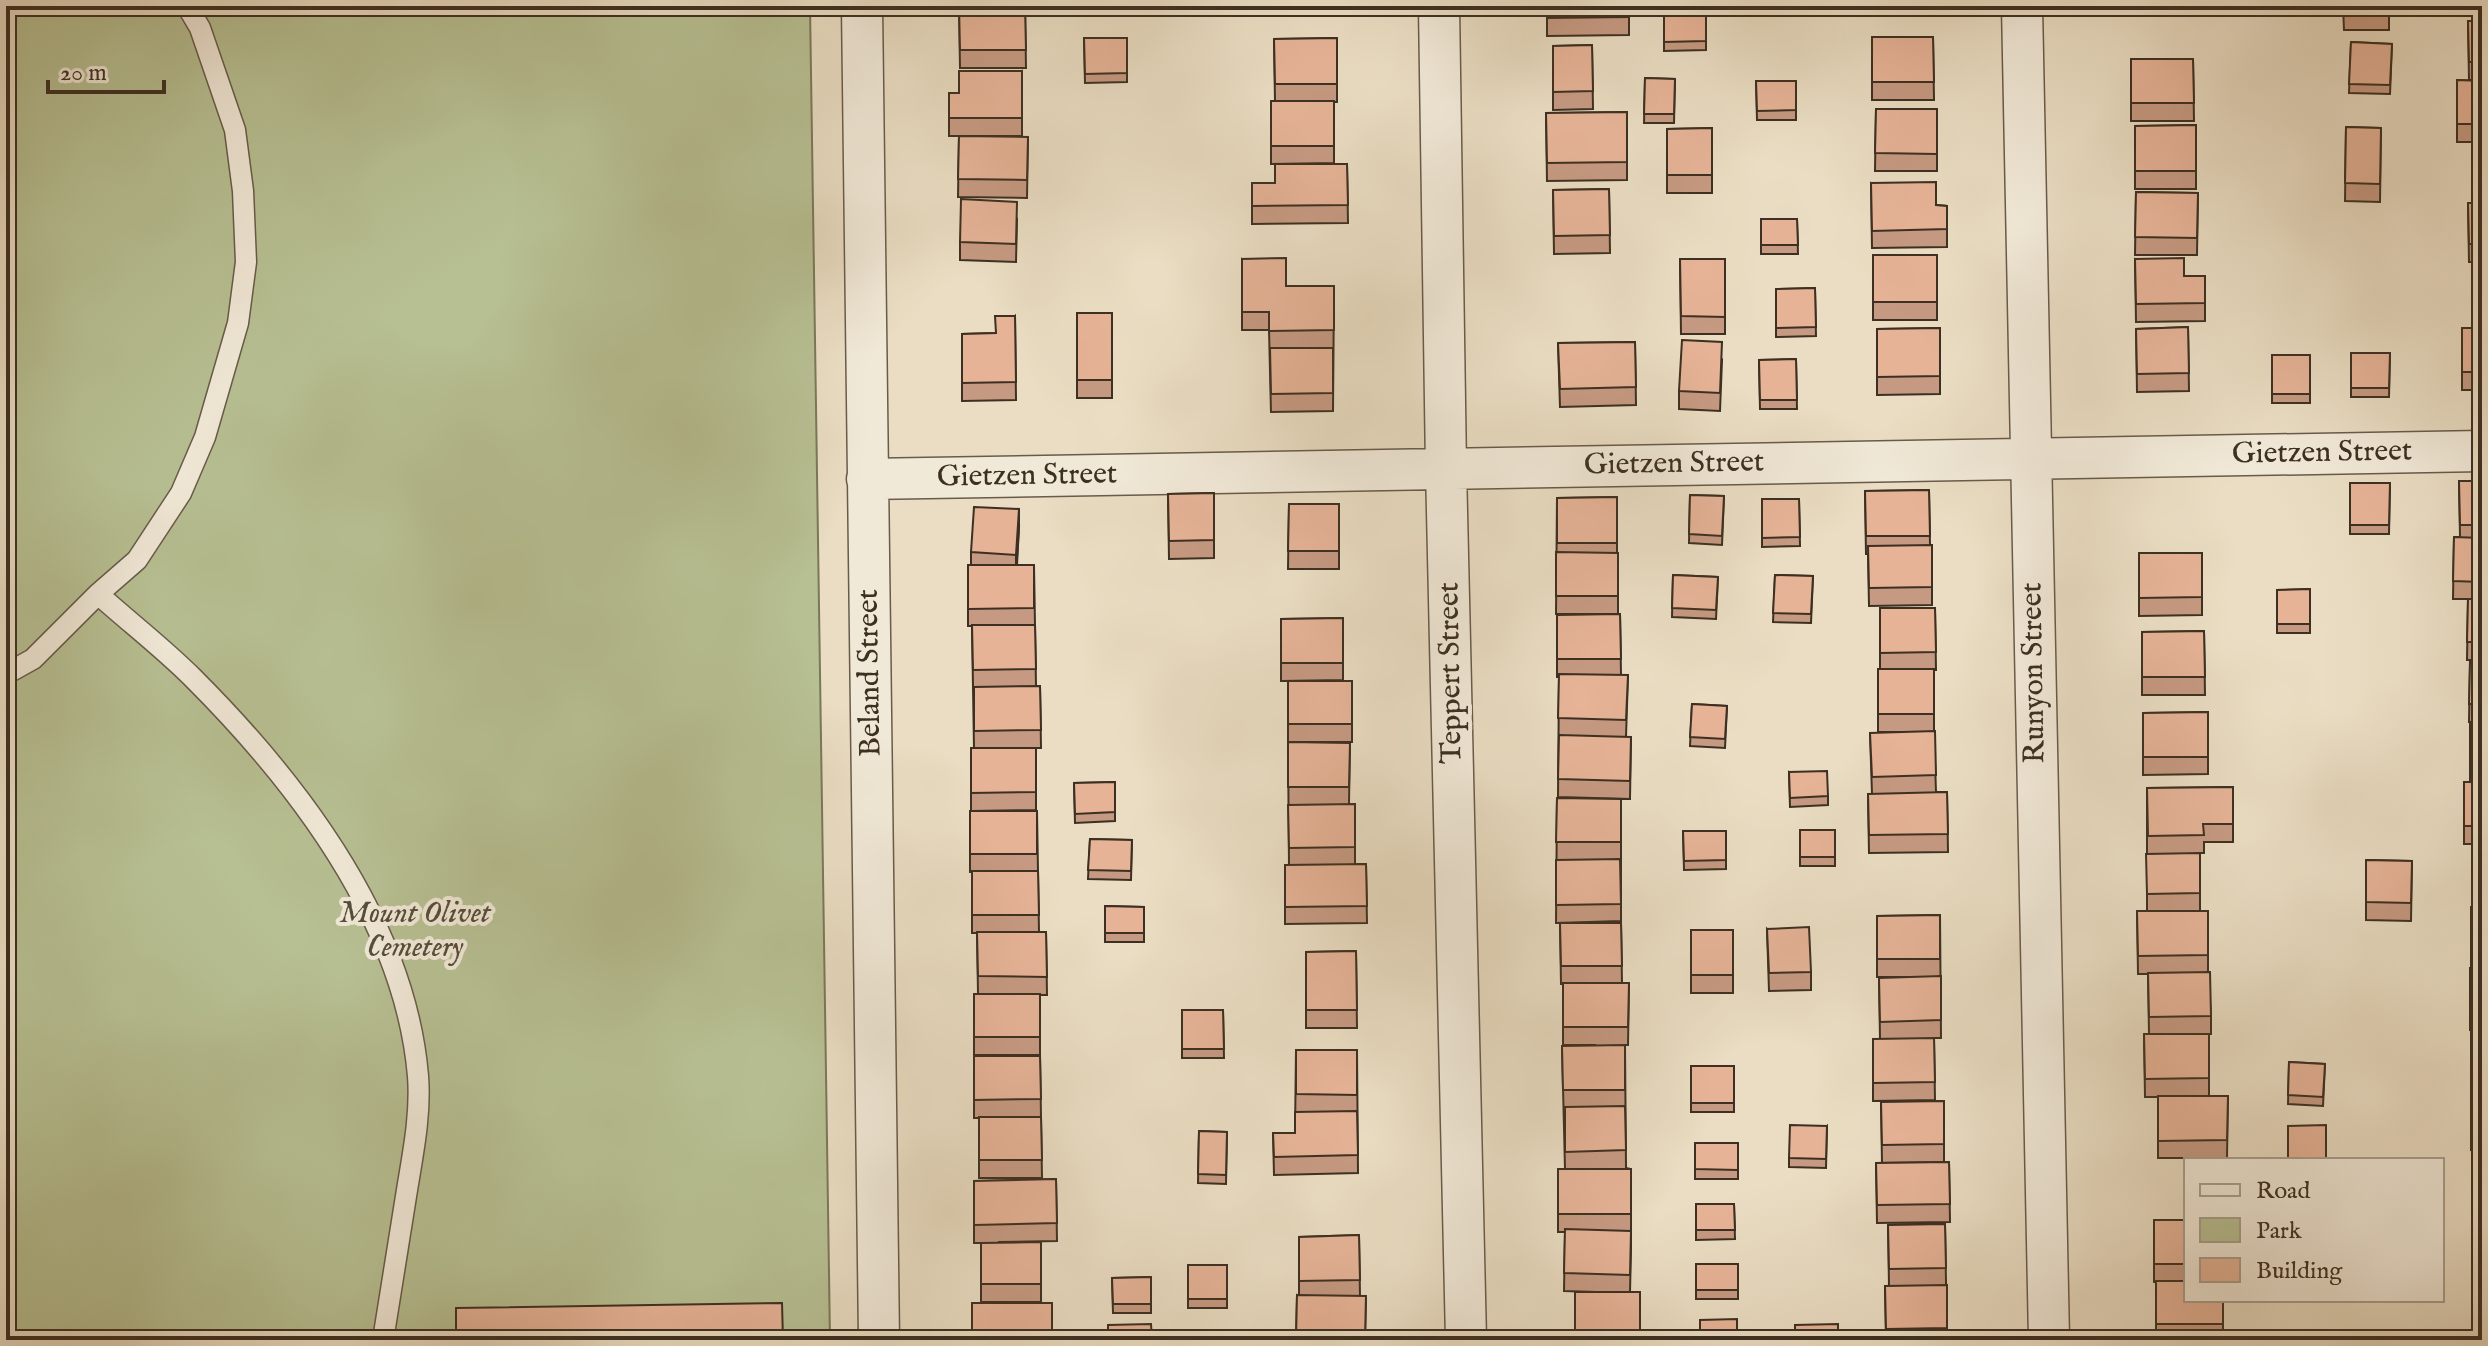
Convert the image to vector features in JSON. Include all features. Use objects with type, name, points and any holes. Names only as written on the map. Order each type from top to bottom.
[{"type":"street","name":"Beland Street","points":[[862,6],[879,1340]]},
{"type":"street","name":"Teppert Street","points":[[1439,6],[1466,1340]]},
{"type":"street","name":"Runyon Street","points":[[2022,6],[2049,1340]]},
{"type":"street","name":"Gietzen Street","points":[[867,479],[2482,451]]},
{"type":"lane","points":[[6,674],[33,659],[137,560],[181,493],[205,437],[238,323],[246,262],[243,191],[235,130],[200,28],[187,6]]},
{"type":"lane","points":[[98,594],[192,677],[267,759],[334,848],[363,899],[393,969],[407,1014],[418,1077],[416,1133],[383,1340]]},
{"type":"green space","name":"Mount Olivet Cemetery","points":[[6,6],[810,6],[830,1340],[6,1340]]},
{"type":"building","points":[[959,6],[1025,6],[1026,50],[960,50]]},
{"type":"building","points":[[1547,6],[1629,6],[1629,17],[1547,18]]},
{"type":"building","points":[[2343,6],[2389,6],[2389,12],[2344,12]]},
{"type":"building","points":[[1706,9],[1706,41],[1664,42],[1664,10]]},
{"type":"building","points":[[2468,21],[2482,21],[2482,62],[2469,62]]},
{"type":"building","points":[[1872,37],[1933,37],[1934,82],[1872,82]]},
{"type":"building","points":[[1084,38],[1127,38],[1127,73],[1085,74]]},
{"type":"building","points":[[1337,38],[1337,84],[1275,84],[1274,39]]},
{"type":"building","points":[[2351,42],[2392,44],[2390,85],[2349,84]]},
{"type":"building","points":[[1592,45],[1593,91],[1553,92],[1553,46]]},
{"type":"building","points":[[2131,59],[2193,59],[2194,103],[2131,103]]},
{"type":"building","points":[[959,71],[1022,71],[1022,118],[949,118],[949,93],[959,93]]},
{"type":"building","points":[[1645,78],[1675,79],[1674,114],[1644,114]]},
{"type":"building","points":[[2457,80],[2482,81],[2482,124],[2457,124]]},
{"type":"building","points":[[1756,81],[1796,81],[1796,110],[1757,111]]},
{"type":"building","points":[[1271,101],[1334,101],[1334,146],[1271,146]]},
{"type":"building","points":[[1876,109],[1937,109],[1937,154],[1875,153]]},
{"type":"building","points":[[1627,112],[1627,162],[1547,163],[1546,113]]},
{"type":"building","points":[[2196,125],[2196,171],[2135,171],[2135,126]]},
{"type":"building","points":[[2346,127],[2381,128],[2380,184],[2345,183]]},
{"type":"building","points":[[1712,128],[1712,175],[1667,175],[1667,129]]},
{"type":"building","points":[[959,136],[1028,137],[1027,180],[958,179]]},
{"type":"building","points":[[1275,164],[1347,164],[1348,205],[1252,206],[1252,183],[1275,183]]},
{"type":"building","points":[[1936,182],[1936,205],[1947,206],[1947,229],[1872,231],[1871,183]]},
{"type":"building","points":[[1609,189],[1610,235],[1554,236],[1553,190]]},
{"type":"building","points":[[2136,192],[2198,193],[2197,238],[2135,237]]},
{"type":"building","points":[[961,199],[1017,202],[1016,244],[960,242]]},
{"type":"building","points":[[2468,203],[2482,203],[2482,244],[2469,244]]},
{"type":"building","points":[[1761,219],[1797,219],[1798,245],[1761,245]]},
{"type":"building","points":[[1873,255],[1937,255],[1937,302],[1873,302]]},
{"type":"building","points":[[1286,258],[1286,286],[1334,286],[1334,330],[1269,331],[1269,312],[1242,312],[1242,259]]},
{"type":"building","points":[[2184,258],[2184,276],[2205,276],[2205,303],[2136,304],[2135,259]]},
{"type":"building","points":[[1680,259],[1725,259],[1725,317],[1681,316]]},
{"type":"building","points":[[1815,288],[1816,327],[1776,328],[1776,289]]},
{"type":"building","points":[[1077,313],[1112,313],[1112,380],[1077,380]]},
{"type":"building","points":[[995,316],[1015,316],[1016,382],[962,383],[962,334],[996,333]]},
{"type":"building","points":[[2188,327],[2189,373],[2137,374],[2136,329]]},
{"type":"building","points":[[1940,328],[1940,376],[1877,377],[1877,329]]},
{"type":"building","points":[[2462,328],[2482,328],[2482,372],[2462,372]]},
{"type":"building","points":[[1682,340],[1722,342],[1720,393],[1679,391]]},
{"type":"building","points":[[1635,342],[1636,387],[1560,389],[1558,343]]},
{"type":"building","points":[[1270,348],[1333,348],[1333,393],[1271,394]]},
{"type":"building","points":[[2351,353],[2390,353],[2389,388],[2351,388]]},
{"type":"building","points":[[2272,355],[2310,355],[2310,394],[2272,394]]},
{"type":"building","points":[[1796,359],[1797,400],[1760,400],[1759,360]]},
{"type":"building","points":[[2459,481],[2482,481],[2482,525],[2460,525]]},
{"type":"building","points":[[2350,483],[2390,483],[2389,525],[2350,525]]},
{"type":"building","points":[[1929,490],[1930,536],[1866,536],[1865,491]]},
{"type":"building","points":[[1214,493],[1214,540],[1169,541],[1168,494]]},
{"type":"building","points":[[1690,495],[1724,496],[1722,536],[1689,534]]},
{"type":"building","points":[[1617,497],[1617,543],[1557,543],[1557,498]]},
{"type":"building","points":[[1762,499],[1799,499],[1800,537],[1762,538]]},
{"type":"building","points":[[1289,504],[1339,504],[1339,551],[1288,551]]},
{"type":"building","points":[[974,507],[1019,509],[1016,555],[971,552]]},
{"type":"building","points":[[2454,537],[2482,538],[2482,582],[2453,581]]},
{"type":"building","points":[[1932,545],[1932,587],[1869,588],[1868,546]]},
{"type":"building","points":[[1556,552],[1618,553],[1618,596],[1556,596]]},
{"type":"building","points":[[2139,553],[2202,553],[2202,597],[2139,598]]},
{"type":"building","points":[[968,565],[1034,565],[1034,608],[968,609]]},
{"type":"building","points":[[1673,575],[1718,577],[1716,610],[1672,608]]},
{"type":"building","points":[[1775,575],[1813,576],[1811,614],[1773,613]]},
{"type":"building","points":[[2310,589],[2310,624],[2277,624],[2277,590]]},
{"type":"building","points":[[2468,599],[2482,599],[2482,642],[2467,642]]},
{"type":"building","points":[[1880,608],[1935,608],[1936,652],[1880,653]]},
{"type":"building","points":[[1620,614],[1621,659],[1557,659],[1557,615]]},
{"type":"building","points":[[1343,618],[1343,663],[1281,663],[1281,619]]},
{"type":"building","points":[[972,625],[1035,625],[1036,669],[973,670]]},
{"type":"building","points":[[2204,631],[2205,677],[2142,677],[2142,632]]},
{"type":"building","points":[[2470,662],[2482,662],[2482,704],[2469,704]]},
{"type":"building","points":[[1878,669],[1934,669],[1934,714],[1878,714]]},
{"type":"building","points":[[1559,674],[1628,675],[1626,720],[1558,718]]},
{"type":"building","points":[[1288,681],[1352,681],[1352,724],[1288,724]]},
{"type":"building","points":[[1040,686],[1041,730],[974,731],[974,687]]},
{"type":"building","points":[[1692,704],[1727,706],[1725,739],[1690,737]]},
{"type":"building","points":[[2208,712],[2208,757],[2143,757],[2143,713]]},
{"type":"building","points":[[2470,723],[2482,723],[2482,767],[2471,767]]},
{"type":"building","points":[[1935,731],[1936,775],[1872,777],[1870,733]]},
{"type":"building","points":[[1559,735],[1631,737],[1630,781],[1558,779]]},
{"type":"building","points":[[1288,742],[1350,743],[1349,787],[1288,787]]},
{"type":"building","points":[[971,748],[1036,748],[1036,792],[971,793]]},
{"type":"building","points":[[1827,771],[1828,796],[1790,798],[1789,772]]},
{"type":"building","points":[[1115,782],[1115,812],[1075,814],[1074,783]]},
{"type":"building","points":[[2464,782],[2482,782],[2482,826],[2464,826]]},
{"type":"building","points":[[2233,787],[2233,824],[2203,824],[2204,835],[2148,836],[2147,788]]},
{"type":"building","points":[[1947,792],[1948,834],[1869,835],[1868,794]]},
{"type":"building","points":[[1557,798],[1621,799],[1621,842],[1556,842]]},
{"type":"building","points":[[1355,804],[1355,847],[1289,848],[1288,805]]},
{"type":"building","points":[[970,811],[1037,811],[1037,854],[970,854]]},
{"type":"building","points":[[1800,830],[1835,830],[1835,857],[1800,857]]},
{"type":"building","points":[[1683,831],[1726,831],[1726,860],[1684,861]]},
{"type":"building","points":[[1090,839],[1132,840],[1131,871],[1088,870]]},
{"type":"building","points":[[2474,845],[2482,845],[2482,890],[2475,890]]},
{"type":"building","points":[[2200,853],[2200,893],[2147,894],[2146,854]]},
{"type":"building","points":[[1620,859],[1621,904],[1556,905],[1556,860]]},
{"type":"building","points":[[2366,860],[2412,861],[2411,903],[2366,902]]},
{"type":"building","points":[[1366,864],[1367,906],[1285,907],[1285,865]]},
{"type":"building","points":[[972,871],[1038,871],[1039,915],[972,915]]},
{"type":"building","points":[[1105,906],[1144,907],[1144,933],[1105,933]]},
{"type":"building","points":[[2471,907],[2482,907],[2482,950],[2471,950]]},
{"type":"building","points":[[2137,911],[2208,911],[2208,955],[2138,956]]},
{"type":"building","points":[[1940,915],[1940,959],[1877,959],[1877,916]]},
{"type":"building","points":[[1560,923],[1621,923],[1622,966],[1561,966]]},
{"type":"building","points":[[1809,927],[1811,972],[1769,973],[1767,929]]},
{"type":"building","points":[[1691,930],[1733,930],[1733,975],[1691,975]]},
{"type":"building","points":[[977,932],[1046,932],[1047,977],[978,976]]},
{"type":"building","points":[[1356,951],[1357,1010],[1306,1010],[1306,952]]},
{"type":"building","points":[[2470,968],[2482,968],[2482,1012],[2470,1012]]},
{"type":"building","points":[[2210,972],[2211,1016],[2149,1017],[2148,973]]},
{"type":"building","points":[[1941,976],[1941,1020],[1880,1022],[1879,978]]},
{"type":"building","points":[[1563,983],[1629,983],[1628,1027],[1563,1027]]},
{"type":"building","points":[[974,994],[1040,994],[1040,1037],[974,1037]]},
{"type":"building","points":[[1182,1010],[1223,1010],[1224,1049],[1182,1049]]},
{"type":"building","points":[[2471,1030],[2482,1030],[2482,1072],[2471,1072]]},
{"type":"building","points":[[2144,1034],[2209,1034],[2209,1078],[2145,1079]]},
{"type":"building","points":[[1934,1038],[1935,1082],[1873,1083],[1873,1039]]},
{"type":"building","points":[[1625,1045],[1625,1090],[1563,1090],[1562,1046]]},
{"type":"building","points":[[1296,1050],[1357,1050],[1357,1095],[1296,1094]]},
{"type":"building","points":[[974,1056],[1040,1056],[1041,1099],[974,1100]]},
{"type":"building","points":[[2289,1062],[2325,1064],[2323,1097],[2288,1095]]},
{"type":"building","points":[[1691,1066],[1734,1066],[1734,1103],[1691,1103]]},
{"type":"building","points":[[2471,1092],[2482,1092],[2482,1133],[2471,1133]]},
{"type":"building","points":[[2158,1096],[2228,1096],[2227,1140],[2158,1141]]},
{"type":"building","points":[[1944,1101],[1944,1144],[1882,1145],[1881,1102]]},
{"type":"building","points":[[1625,1106],[1626,1150],[1565,1152],[1565,1107]]},
{"type":"building","points":[[1357,1111],[1358,1155],[1274,1157],[1273,1133],[1295,1133],[1295,1112]]},
{"type":"building","points":[[979,1117],[1041,1117],[1042,1160],[979,1160]]},
{"type":"building","points":[[1790,1125],[1827,1126],[1826,1159],[1789,1158]]},
{"type":"building","points":[[2326,1125],[2326,1158],[2288,1158],[2288,1126]]},
{"type":"building","points":[[1199,1131],[1227,1132],[1226,1175],[1198,1174]]},
{"type":"building","points":[[1695,1143],[1738,1143],[1738,1170],[1695,1169]]},
{"type":"building","points":[[1949,1162],[1950,1204],[1877,1205],[1876,1163]]},
{"type":"building","points":[[1558,1169],[1631,1169],[1631,1214],[1558,1214]]},
{"type":"building","points":[[1056,1179],[1057,1223],[974,1225],[974,1181]]},
{"type":"building","points":[[1696,1204],[1734,1204],[1735,1230],[1696,1230]]},
{"type":"building","points":[[2154,1220],[2184,1220],[2184,1264],[2154,1264]]},
{"type":"building","points":[[1945,1224],[1946,1268],[1889,1269],[1888,1225]]},
{"type":"building","points":[[1565,1229],[1631,1231],[1630,1275],[1564,1273]]},
{"type":"building","points":[[1359,1235],[1360,1280],[1299,1281],[1299,1237]]},
{"type":"building","points":[[1041,1242],[1041,1284],[981,1284],[981,1243]]},
{"type":"building","points":[[1696,1264],[1738,1264],[1738,1290],[1696,1290]]},
{"type":"building","points":[[1188,1265],[1227,1265],[1227,1299],[1188,1299]]},
{"type":"building","points":[[1151,1277],[1151,1304],[1113,1304],[1112,1278]]},
{"type":"building","points":[[2482,1278],[2482,1321],[2481,1321]]},
{"type":"building","points":[[2156,1281],[2184,1281],[2184,1302],[2223,1302],[2223,1324],[2156,1324]]},
{"type":"building","points":[[1947,1285],[1947,1328],[1886,1329],[1885,1286]]},
{"type":"building","points":[[1575,1292],[1640,1292],[1640,1336],[1575,1336]]},
{"type":"building","points":[[1297,1295],[1366,1296],[1365,1339],[1296,1339]]},
{"type":"building","points":[[782,1303],[783,1340],[456,1340],[456,1308]]},
{"type":"building","points":[[972,1303],[1052,1303],[1052,1340],[972,1340]]},
{"type":"building","points":[[1737,1319],[1737,1340],[1700,1340],[1700,1320]]},
{"type":"building","points":[[1151,1324],[1152,1340],[1108,1340],[1108,1325]]},
{"type":"building","points":[[1838,1324],[1838,1340],[1795,1340],[1795,1325]]}]
